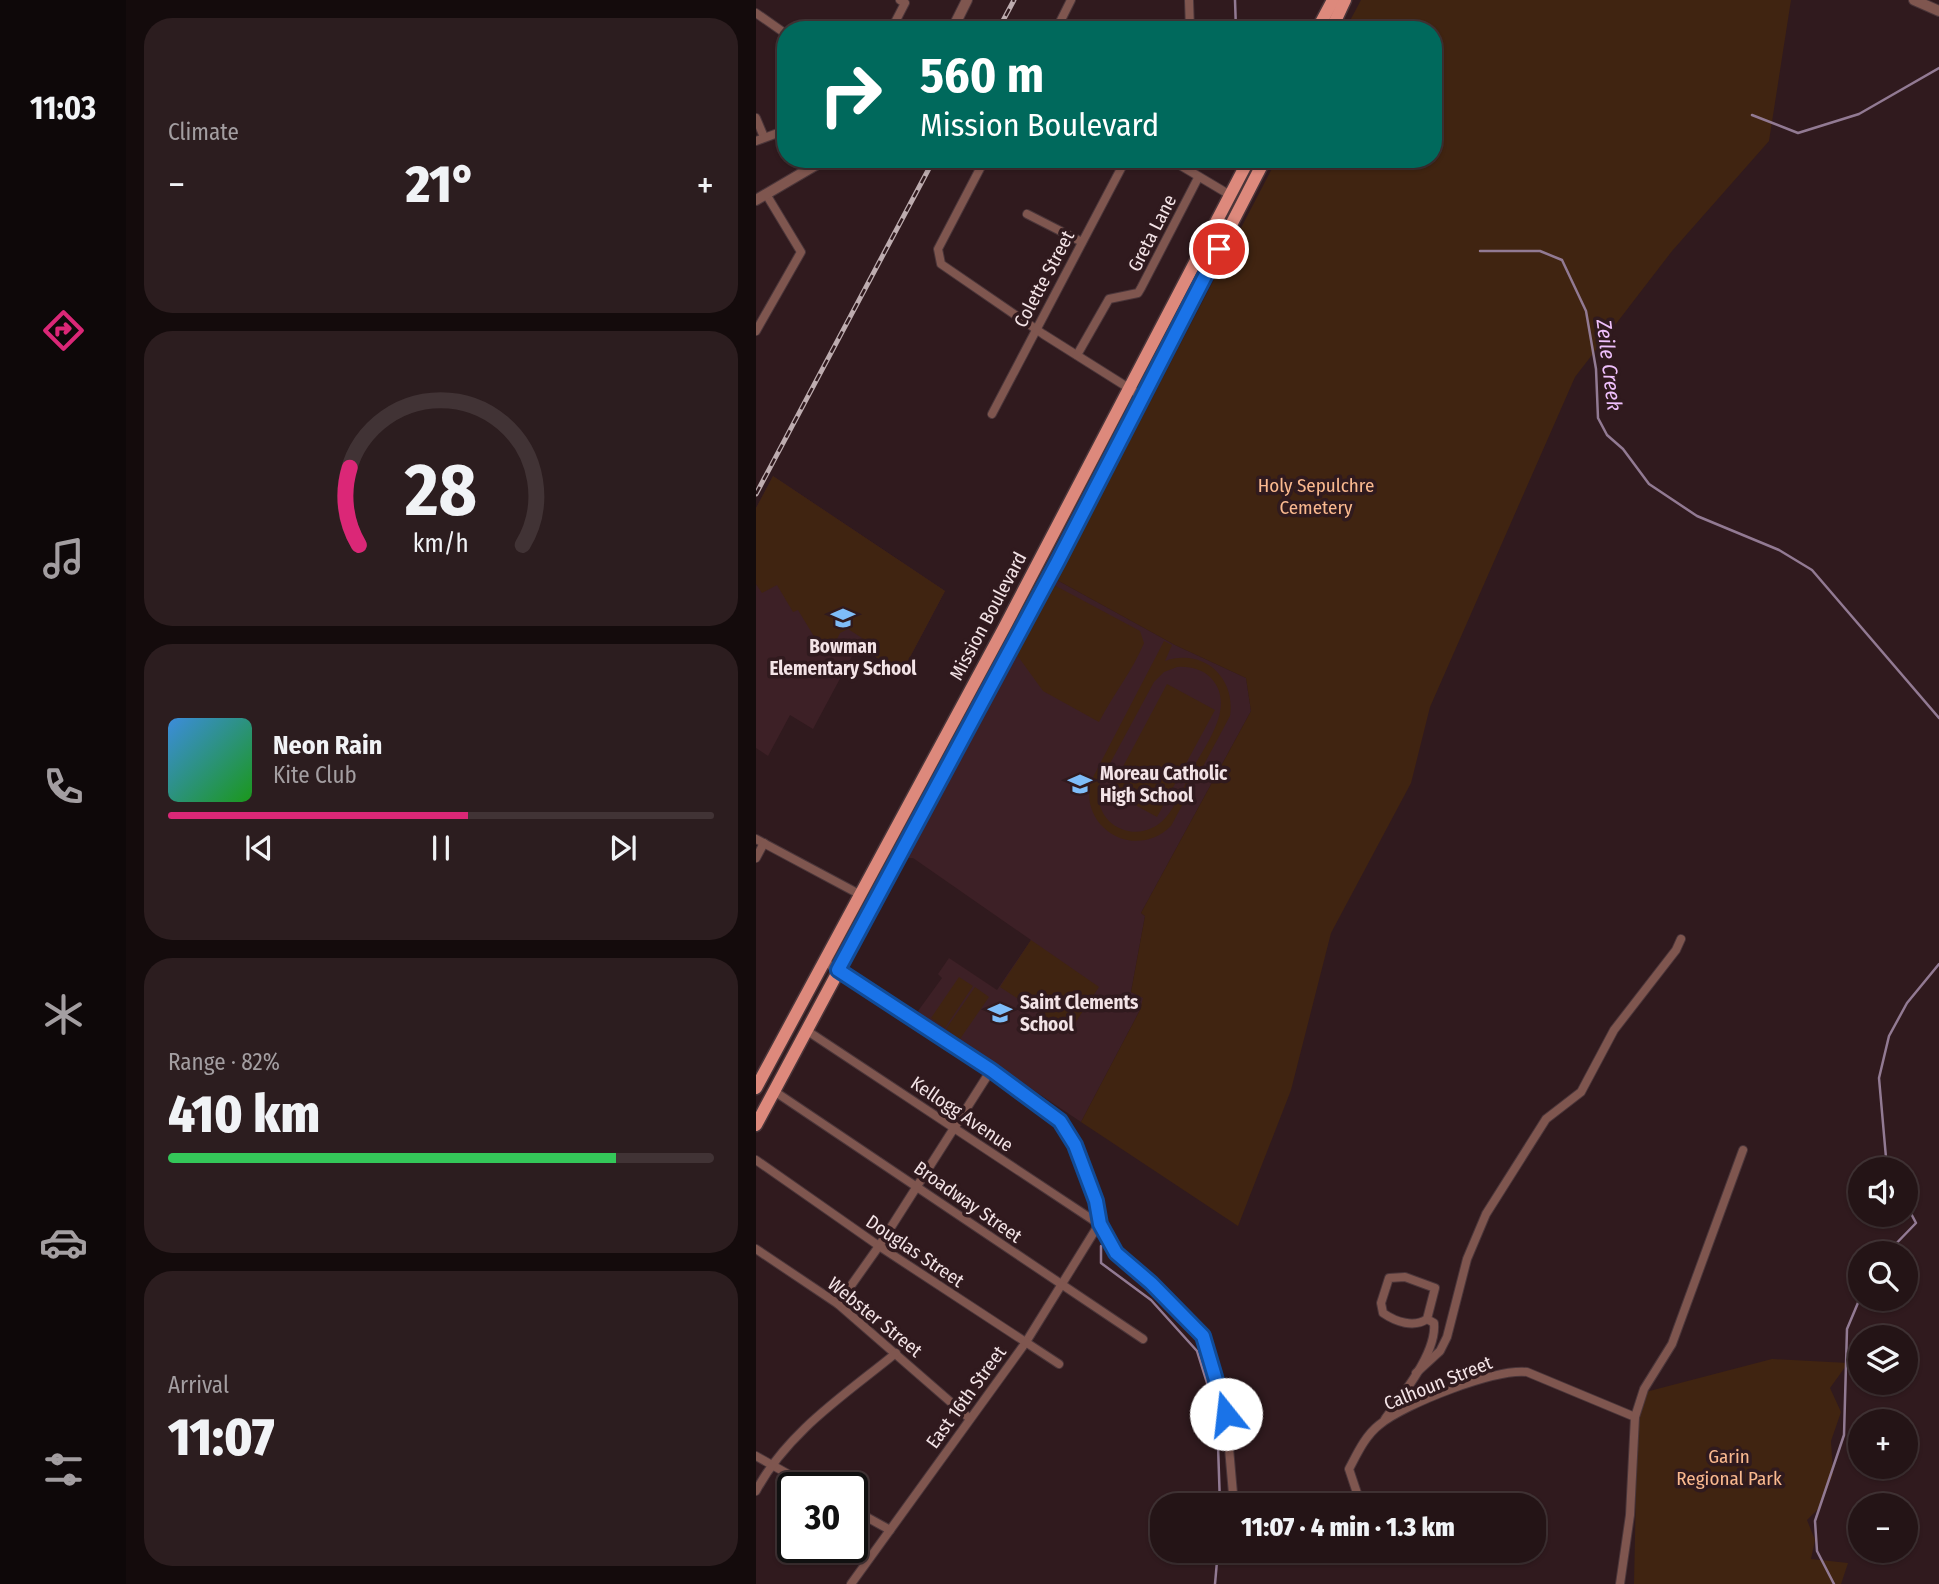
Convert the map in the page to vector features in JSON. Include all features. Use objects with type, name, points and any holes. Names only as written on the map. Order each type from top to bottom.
[{"type":"main road","points":[[1322,21],[1335,0]]},
{"type":"main road","points":[[1328,21],[1335,0]]},
{"type":"main road","points":[[1336,21],[1346,0]]},
{"type":"main road","name":"Mission Boulevard","points":[[756,1088],[1023,591],[1244,168]]},
{"type":"main road","name":"Mission Boulevard","points":[[756,1125],[1018,636],[1260,168]]},
{"type":"main road","points":[[1018,636],[1026,600],[1023,591]]},
{"type":"main road","points":[[889,839],[904,847]]},
{"type":"street","points":[[956,21],[967,0]]},
{"type":"street","points":[[1060,21],[1071,0]]},
{"type":"street","points":[[1189,0],[1190,21]]},
{"type":"street","points":[[1914,0],[1939,11]]},
{"type":"street","points":[[894,21],[902,1]]},
{"type":"street","points":[[756,13],[777,28]]},
{"type":"street","points":[[756,118],[760,139],[777,133]]},
{"type":"street","points":[[757,331],[801,252],[761,197],[811,168]]},
{"type":"street","points":[[980,168],[939,246],[938,258],[942,264],[1143,397]]},
{"type":"street","name":"Colette Street","points":[[992,414],[1121,168]]},
{"type":"street","name":"Greta Lane","points":[[1184,168],[1230,195]]},
{"type":"street","name":"Greta Lane","points":[[1077,355],[1109,299],[1138,293],[1198,178]]},
{"type":"street","points":[[1027,214],[1082,242]]},
{"type":"street","points":[[756,858],[760,841],[859,894]]},
{"type":"street","points":[[1416,1373],[1440,1351],[1447,1337],[1466,1259],[1486,1214],[1546,1119],[1581,1092],[1614,1030],[1676,950],[1681,939]]},
{"type":"street","points":[[824,961],[991,1070],[1040,1105],[1067,1129],[1096,1201],[1100,1224],[1116,1253],[1151,1283],[1203,1336],[1226,1414],[1233,1493]]},
{"type":"street","name":"Kellogg Avenue","points":[[806,1030],[1100,1224]]},
{"type":"street","points":[[838,1304],[878,1247],[991,1070]]},
{"type":"street","name":"Broadway Street","points":[[774,1091],[918,1185],[1060,1285],[1143,1339]]},
{"type":"street","points":[[1620,1584],[1630,1515],[1635,1417],[1644,1390],[1672,1344],[1743,1150]]},
{"type":"street","name":"Douglas Street","points":[[756,1160],[878,1247],[1059,1364]]},
{"type":"street","name":"East 16th Street","points":[[850,1584],[1026,1342],[1100,1224]]},
{"type":"street","name":"Webster Street","points":[[756,1249],[838,1304],[969,1418]]},
{"type":"street","points":[[1405,1277],[1435,1288],[1427,1319],[1420,1324],[1404,1323],[1383,1313],[1381,1303],[1389,1278],[1405,1277]]},
{"type":"street","points":[[1384,1422],[1416,1373],[1434,1338],[1434,1323],[1427,1319]]},
{"type":"street","points":[[756,1491],[770,1464],[808,1424],[896,1353]]},
{"type":"street","name":"Calhoun Street","points":[[1357,1493],[1349,1469],[1360,1447],[1384,1422],[1400,1411],[1481,1379],[1512,1371],[1537,1376],[1635,1417]]},
{"type":"street","points":[[756,1456],[784,1472]]},
{"type":"street","points":[[868,1518],[890,1530]]},
{"type":"shaded area","name":"Bowman Elementary School","points":[[773,476],[945,591],[901,674],[858,645],[813,729],[790,715],[768,756],[756,748],[756,508]]},
{"type":"shaded area","name":"Moreau Catholic High School","points":[[1057,580],[1175,645],[1246,678],[1251,711],[1141,913],[1145,916],[1131,992],[1144,998],[1081,1122],[918,1011],[942,978],[938,974],[949,958],[997,990],[1031,940],[913,858],[908,858]]},
{"type":"green space","name":"Holy Sepulchre Cemetery","points":[[1361,0],[1791,0],[1769,141],[1672,251],[1575,377],[1430,707],[1411,783],[1331,933],[1291,1090],[1238,1226],[1081,1122],[1140,1010],[1143,998],[1131,992],[1145,916],[1141,913],[1251,711],[1246,678],[1175,645],[1057,580],[1272,168],[1442,168],[1442,21],[1350,21]]},
{"type":"green space","name":"Bowman Elementary School","points":[[773,476],[945,591],[901,674],[858,645],[862,638],[848,629],[840,633],[834,645],[815,638],[798,610],[793,612],[777,585],[762,593],[756,584],[756,508]]},
{"type":"green space","points":[[1054,585],[1140,631],[1144,643],[1099,722],[1043,691],[1017,655]]},
{"type":"green space","points":[[1164,641],[1172,645],[1165,661],[1179,658],[1204,662],[1222,678],[1228,689],[1230,716],[1171,826],[1157,836],[1143,840],[1128,840],[1114,835],[1103,827],[1094,815],[1090,800],[1090,783]],"holes":[[[1182,667],[1204,672],[1218,689],[1221,701],[1216,725],[1167,817],[1149,830],[1125,830],[1109,821],[1103,812],[1099,798],[1100,782],[1154,682],[1164,672]]]},
{"type":"green space","points":[[1167,684],[1215,710],[1157,817],[1110,791]]},
{"type":"green space","points":[[1031,940],[1099,987],[1069,1032],[1000,987]]},
{"type":"green space","points":[[959,977],[973,986],[945,1028],[931,1018]]},
{"type":"green space","points":[[975,987],[989,997],[960,1039],[946,1029]]},
{"type":"green space","name":"Garin Regional Park","points":[[1772,1359],[1848,1363],[1830,1388],[1841,1412],[1831,1441],[1833,1474],[1820,1507],[1807,1520],[1815,1540],[1811,1559],[1848,1563],[1841,1584],[1634,1584],[1638,1394]]},
{"type":"waterway","name":"Zeile Creek","points":[[1235,0],[1236,21]]},
{"type":"waterway","points":[[1752,115],[1798,133],[1859,114],[1939,68]]},
{"type":"waterway","points":[[1480,251],[1540,251],[1562,260],[1586,311],[1596,369],[1598,418],[1607,435],[1623,449],[1649,484],[1697,516],[1779,550],[1812,570],[1939,718]]},
{"type":"waterway","points":[[1886,1157],[1879,1078],[1889,1036],[1907,1003],[1939,964]]},
{"type":"waterway","points":[[1899,1241],[1912,1227]]},
{"type":"waterway","points":[[1101,1246],[1101,1263],[1151,1300],[1197,1351],[1217,1415],[1220,1493]]},
{"type":"waterway","points":[[1834,1584],[1817,1551],[1815,1521],[1844,1435],[1847,1329],[1855,1311]]},
{"type":"waterway","points":[[1215,1584],[1217,1563]]},
{"type":"railway","points":[[1003,21],[1014,0]]},
{"type":"railway","points":[[756,494],[929,168]]},
{"type":"place","name":"Bowman Elementary School","points":[[843,618]]},
{"type":"place","name":"Moreau Catholic High School","points":[[1080,784]]},
{"type":"place","name":"Saint Clements School","points":[[1000,1013]]},
{"type":"route","points":[[1219,249],[1058,561],[838,970],[991,1070],[1067,1129],[1096,1201],[1100,1224],[1116,1253],[1151,1283],[1203,1336],[1226,1414]]}]
